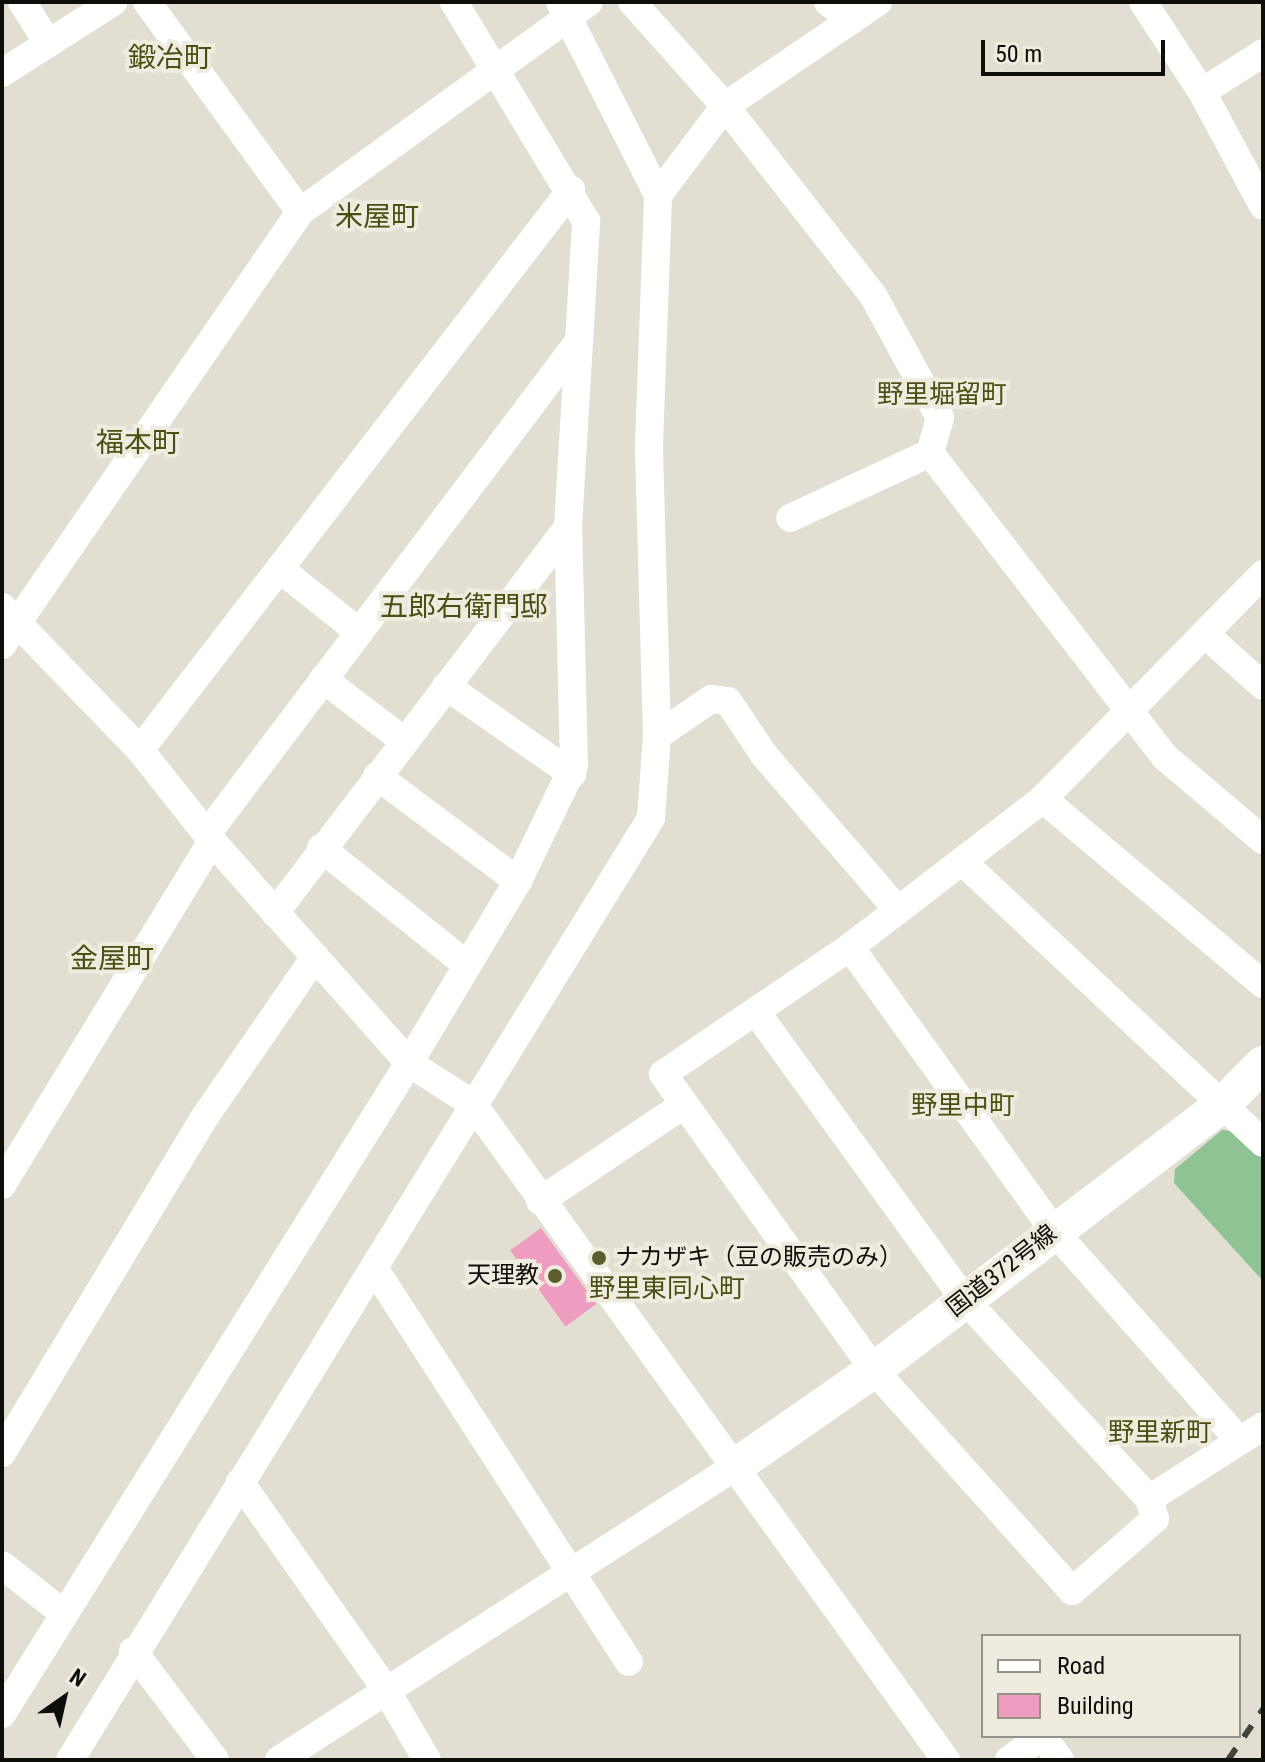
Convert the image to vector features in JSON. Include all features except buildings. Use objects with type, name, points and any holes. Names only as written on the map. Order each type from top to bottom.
[{"type":"street","points":[[22,2],[48,43]]},
{"type":"street","points":[[2,73],[113,2]]},
{"type":"street","points":[[147,2],[300,212]]},
{"type":"street","points":[[2,1714],[409,1063],[518,881],[572,774],[568,527],[586,221],[571,190],[454,2]]},
{"type":"street","points":[[632,2],[725,106],[874,297],[940,418],[930,453],[790,518]]},
{"type":"street","points":[[828,2],[852,20]]},
{"type":"street","points":[[658,195],[725,106],[878,2]]},
{"type":"street","points":[[1143,2],[1202,92],[1263,206]]},
{"type":"street","points":[[70,1760],[133,1651],[374,1268],[473,1104],[651,818],[657,736],[649,444],[658,195],[573,7],[300,212],[6,624],[140,750],[209,837],[409,1063],[473,1104],[946,1760]]},
{"type":"street","points":[[1202,92],[1263,53]]},
{"type":"street","points":[[140,750],[571,190]]},
{"type":"street","points":[[2,1185],[209,837],[323,679],[579,341]]},
{"type":"street","points":[[930,453],[1165,757],[1263,840]]},
{"type":"street","points":[[275,913],[321,848],[568,527]]},
{"type":"street","points":[[280,569],[359,632]]},
{"type":"street","points":[[757,1013],[965,1300],[1149,1499],[1155,1519],[1072,1591],[874,1370],[682,1106],[663,1074],[757,1013],[965,864],[1043,799],[1263,574]]},
{"type":"street","points":[[1206,635],[1263,686]]},
{"type":"street","points":[[323,679],[404,741]]},
{"type":"street","points":[[446,686],[572,774]]},
{"type":"street","points":[[657,736],[711,699],[728,701],[764,755],[898,910]]},
{"type":"street","points":[[377,776],[518,881]]},
{"type":"street","points":[[1043,799],[1263,984]]},
{"type":"street","points":[[321,848],[466,964]]},
{"type":"street","points":[[965,864],[1263,1143]]},
{"type":"street","points":[[850,947],[1054,1231],[1238,1439]]},
{"type":"street","points":[[2,1453],[204,1118],[315,957]]},
{"type":"street","name":"国道372号線","points":[[733,1468],[874,1370],[1222,1105],[1263,1064]]},
{"type":"street","points":[[540,1201],[682,1106]]},
{"type":"street","points":[[374,1268],[629,1662]]},
{"type":"street","points":[[1149,1499],[1238,1439],[1263,1426]]},
{"type":"street","points":[[279,1760],[733,1468]]},
{"type":"street","points":[[240,1482],[386,1690],[427,1760]]},
{"type":"street","points":[[3,1566],[63,1613]]},
{"type":"street","points":[[133,1651],[215,1760]]},
{"type":"street","points":[[1009,1760],[1039,1738]]},
{"type":"street","points":[[1044,1738],[1060,1760]]},
{"type":"green space","points":[[1222,1130],[1238,1132],[1263,1154],[1263,1281],[1174,1183],[1175,1169]]},
{"type":"railway","points":[[1228,1760],[1263,1709]]},
{"type":"place","name":"ナカザキ（豆の販売のみ）","points":[[599,1258]]},
{"type":"place","name":"天理教","points":[[555,1276]]},
{"type":"district","name":"鍛冶町","points":[[170,58]]},
{"type":"district","name":"米屋町","points":[[377,217]]},
{"type":"district","name":"野里堀留町","points":[[942,395]]},
{"type":"district","name":"福本町","points":[[138,443]]},
{"type":"district","name":"五郎右衛門邸","points":[[464,607]]},
{"type":"district","name":"金屋町","points":[[112,959]]},
{"type":"district","name":"野里中町","points":[[963,1106]]},
{"type":"district","name":"野里東同心町","points":[[667,1289]]},
{"type":"district","name":"野里新町","points":[[1160,1433]]}]
